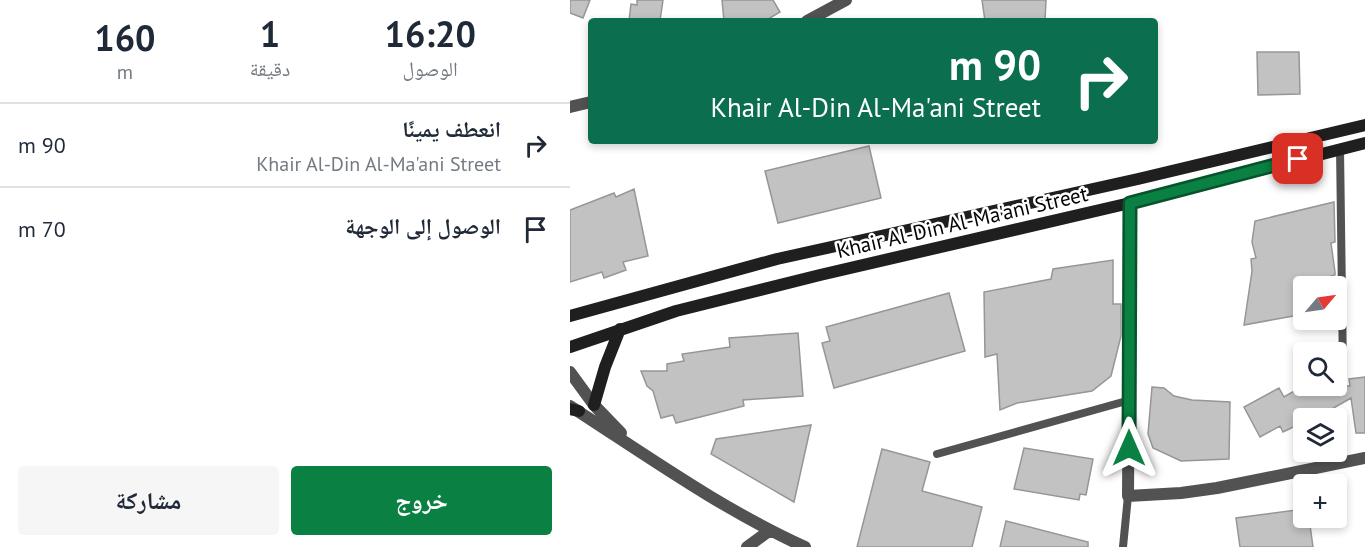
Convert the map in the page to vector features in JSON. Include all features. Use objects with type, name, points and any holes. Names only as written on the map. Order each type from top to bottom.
[{"type":"street","points":[[813,18],[846,0]]},
{"type":"street","points":[[570,107],[588,103]]},
{"type":"street","name":"Khair Al-Din Al-Ma'ani Street","points":[[570,316],[777,259],[1126,182],[1365,125]]},
{"type":"street","name":"Khair Al-Din Al-Ma'ani Street","points":[[570,346],[676,310],[820,274],[1130,203],[1365,143]]},
{"type":"street","points":[[1130,203],[1128,496],[1217,488],[1365,458]]},
{"type":"street","points":[[594,405],[620,328]]},
{"type":"street","points":[[570,372],[594,405],[632,445]]},
{"type":"street","points":[[573,409],[769,531],[805,547]]},
{"type":"street","points":[[747,547],[769,531]]},
{"type":"lane","points":[[1340,148],[1343,342]]},
{"type":"lane","points":[[937,454],[1130,400]]},
{"type":"lane","points":[[1123,547],[1128,496]]},
{"type":"building","points":[[570,0],[590,0],[583,18],[570,13]]},
{"type":"building","points":[[637,0],[663,0],[660,18],[629,18],[631,4],[637,5]]},
{"type":"building","points":[[722,0],[773,0],[780,12],[770,18],[724,18]]},
{"type":"building","points":[[982,0],[1046,0],[1045,18],[985,18]]},
{"type":"building","points":[[1257,52],[1299,52],[1300,94],[1258,95]]},
{"type":"building","points":[[869,146],[881,198],[778,223],[765,171]]},
{"type":"building","points":[[634,189],[648,256],[623,262],[626,270],[604,278],[602,272],[570,282],[570,210],[614,193],[616,197]]},
{"type":"building","points":[[1334,202],[1335,242],[1331,243],[1335,275],[1293,276],[1293,316],[1244,325],[1252,271],[1251,259],[1256,258],[1252,242],[1255,221]]},
{"type":"building","points":[[1113,260],[1113,304],[1121,304],[1121,336],[1111,376],[1092,391],[1017,403],[1000,410],[997,354],[985,357],[984,292],[1051,279],[1053,269]]},
{"type":"building","points":[[949,293],[965,351],[834,388],[822,343],[830,341],[826,327]]},
{"type":"building","points":[[798,333],[803,396],[743,400],[744,406],[676,423],[673,415],[661,418],[653,391],[647,386],[641,371],[667,371],[667,364],[684,361],[682,354],[730,347],[729,338]]},
{"type":"building","points":[[1365,377],[1365,433],[1356,433],[1351,398],[1334,408],[1293,408],[1293,427],[1283,432],[1280,426],[1260,437],[1244,407],[1279,388],[1284,397],[1293,392],[1293,396],[1347,396],[1347,386],[1350,386],[1349,379]]},
{"type":"building","points":[[1152,387],[1164,388],[1174,396],[1192,400],[1230,402],[1229,459],[1181,461],[1153,448],[1148,434]]},
{"type":"building","points":[[811,425],[794,502],[711,454],[716,439]]},
{"type":"building","points":[[1024,448],[1093,459],[1086,495],[1080,494],[1079,500],[1014,489]]},
{"type":"building","points":[[882,449],[930,462],[922,491],[982,507],[972,547],[857,547]]},
{"type":"building","points":[[1293,510],[1293,528],[1310,528],[1313,547],[1240,547],[1236,518]]},
{"type":"building","points":[[1006,521],[1088,542],[1088,547],[1000,547]]},
{"type":"route","points":[[1129,448],[1130,203],[1298,159]]}]
